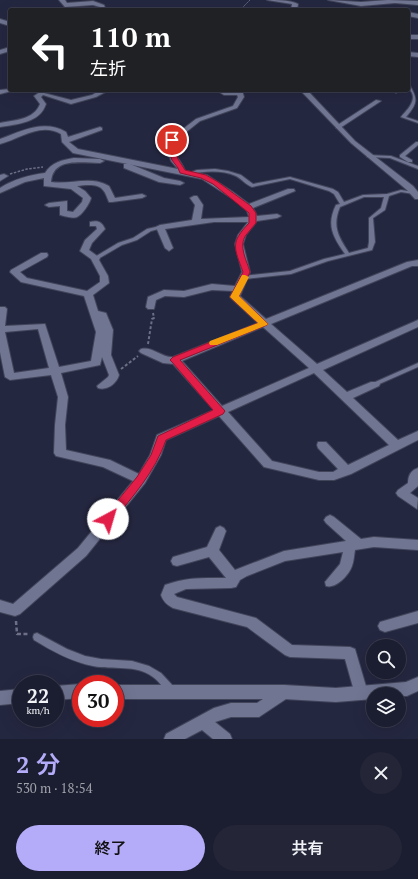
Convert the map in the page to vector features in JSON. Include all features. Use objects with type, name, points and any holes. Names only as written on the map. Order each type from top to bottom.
[{"type":"street","points":[[62,0],[65,4],[93,3],[102,6],[102,8]]},
{"type":"street","points":[[270,0],[280,0],[294,3],[294,8]]},
{"type":"street","points":[[331,0],[343,3],[361,4],[395,1],[418,3]]},
{"type":"street","points":[[0,125],[30,118],[39,113],[43,104],[37,96],[42,93],[70,102],[94,96],[102,92]]},
{"type":"street","points":[[187,172],[175,160],[171,152],[170,145],[172,140],[198,120],[235,107],[239,102],[240,92],[222,92]]},
{"type":"street","points":[[305,92],[368,156],[416,195]]},
{"type":"street","points":[[338,127],[378,101]]},
{"type":"street","points":[[0,142],[35,129],[50,127],[64,133],[64,142],[76,151],[204,176],[248,207],[254,218],[252,223],[241,236],[239,244],[239,250],[246,266],[245,277],[235,297],[316,369],[396,445]]},
{"type":"street","points":[[64,142],[100,129]]},
{"type":"street","points":[[0,191],[15,182],[46,175],[57,163],[88,161],[112,162],[119,160]]},
{"type":"street","points":[[119,160],[120,163],[162,180],[180,183]]},
{"type":"street","points":[[46,175],[47,184],[70,185],[91,183],[101,185],[106,188],[112,200],[142,196]]},
{"type":"street","points":[[49,205],[64,203],[63,214],[75,215],[86,202],[87,198],[85,194],[70,185]]},
{"type":"street","points":[[248,207],[291,191]]},
{"type":"street","points":[[194,198],[199,205],[196,223]]},
{"type":"street","points":[[170,248],[160,227],[277,216]]},
{"type":"street","points":[[44,255],[14,272],[24,280],[88,294],[105,283],[104,276],[95,260],[96,258],[84,251],[88,242],[101,228],[99,224],[93,224]]},
{"type":"street","points":[[144,351],[166,361],[175,360],[410,264],[418,263]]},
{"type":"street","points":[[151,307],[151,299],[164,293],[184,294],[212,287],[238,289]]},
{"type":"street","points":[[2,309],[0,329],[10,377],[96,363],[101,332],[88,294]]},
{"type":"street","points":[[94,312],[103,315],[108,330],[106,355],[114,375],[113,378],[102,386]]},
{"type":"street","points":[[0,606],[15,610],[82,552],[138,483],[155,455],[162,438],[418,323]]},
{"type":"street","points":[[0,329],[42,326],[63,397],[60,425],[60,453],[106,463],[138,483]]},
{"type":"street","points":[[175,360],[268,464],[320,476],[334,476],[347,471],[418,435]]},
{"type":"street","points":[[346,397],[375,384]]},
{"type":"street","points":[[322,445],[347,471]]},
{"type":"street","points":[[417,504],[402,493],[413,485],[414,477],[418,472]]},
{"type":"street","points":[[330,520],[354,545]]},
{"type":"street","points":[[212,551],[220,531]]},
{"type":"street","points":[[361,693],[350,654],[290,651],[251,622],[173,602],[167,595],[170,589],[186,584],[232,583],[234,579],[243,572],[284,556],[374,542],[418,545]]},
{"type":"street","points":[[331,582],[346,566],[354,545]]},
{"type":"street","points":[[212,551],[234,579]]},
{"type":"street","points":[[177,561],[212,551]]},
{"type":"street","points":[[384,626],[418,617]]},
{"type":"street","points":[[124,692],[284,692],[336,695],[407,689],[418,684]]},
{"type":"street","points":[[171,739],[214,715],[231,710],[259,710],[284,692]]},
{"type":"street","points":[[0,698],[12,697]]},
{"type":"street","points":[[203,722],[225,739]]},
{"type":"lane","points":[[410,88],[415,95],[415,100],[403,117],[418,122]]},
{"type":"lane","points":[[412,166],[411,162],[402,156],[418,143]]},
{"type":"lane","points":[[368,156],[391,157],[418,168]]},
{"type":"lane","points":[[187,172],[205,170],[232,174],[240,177],[252,186],[290,178],[331,190],[336,193],[342,203]]},
{"type":"lane","points":[[347,253],[334,232],[332,220],[338,206],[342,203],[363,196],[387,195],[401,191],[416,195]]},
{"type":"lane","points":[[245,277],[291,272],[347,253],[370,249],[372,242],[371,218],[383,210],[387,195]]},
{"type":"lane","points":[[96,258],[120,244],[134,239],[149,230],[160,227]]},
{"type":"lane","points":[[375,384],[418,365]]},
{"type":"lane","points":[[37,637],[63,653],[78,658],[95,662],[132,664],[146,668],[155,673],[174,693]]},
{"type":"path","points":[[242,8],[250,0]]},
{"type":"path","points":[[15,610],[17,634],[29,634],[37,637]]},
{"type":"slow traffic","points":[[214,343],[264,324],[235,297],[245,277]]},
{"type":"route","points":[[108,519],[141,480],[155,455],[162,438],[220,411],[175,360],[264,324],[235,297],[246,272],[246,266],[239,250],[239,244],[241,236],[252,223],[254,218],[252,213],[248,207],[204,176],[182,172],[181,167],[171,152],[170,145],[172,140]]}]
